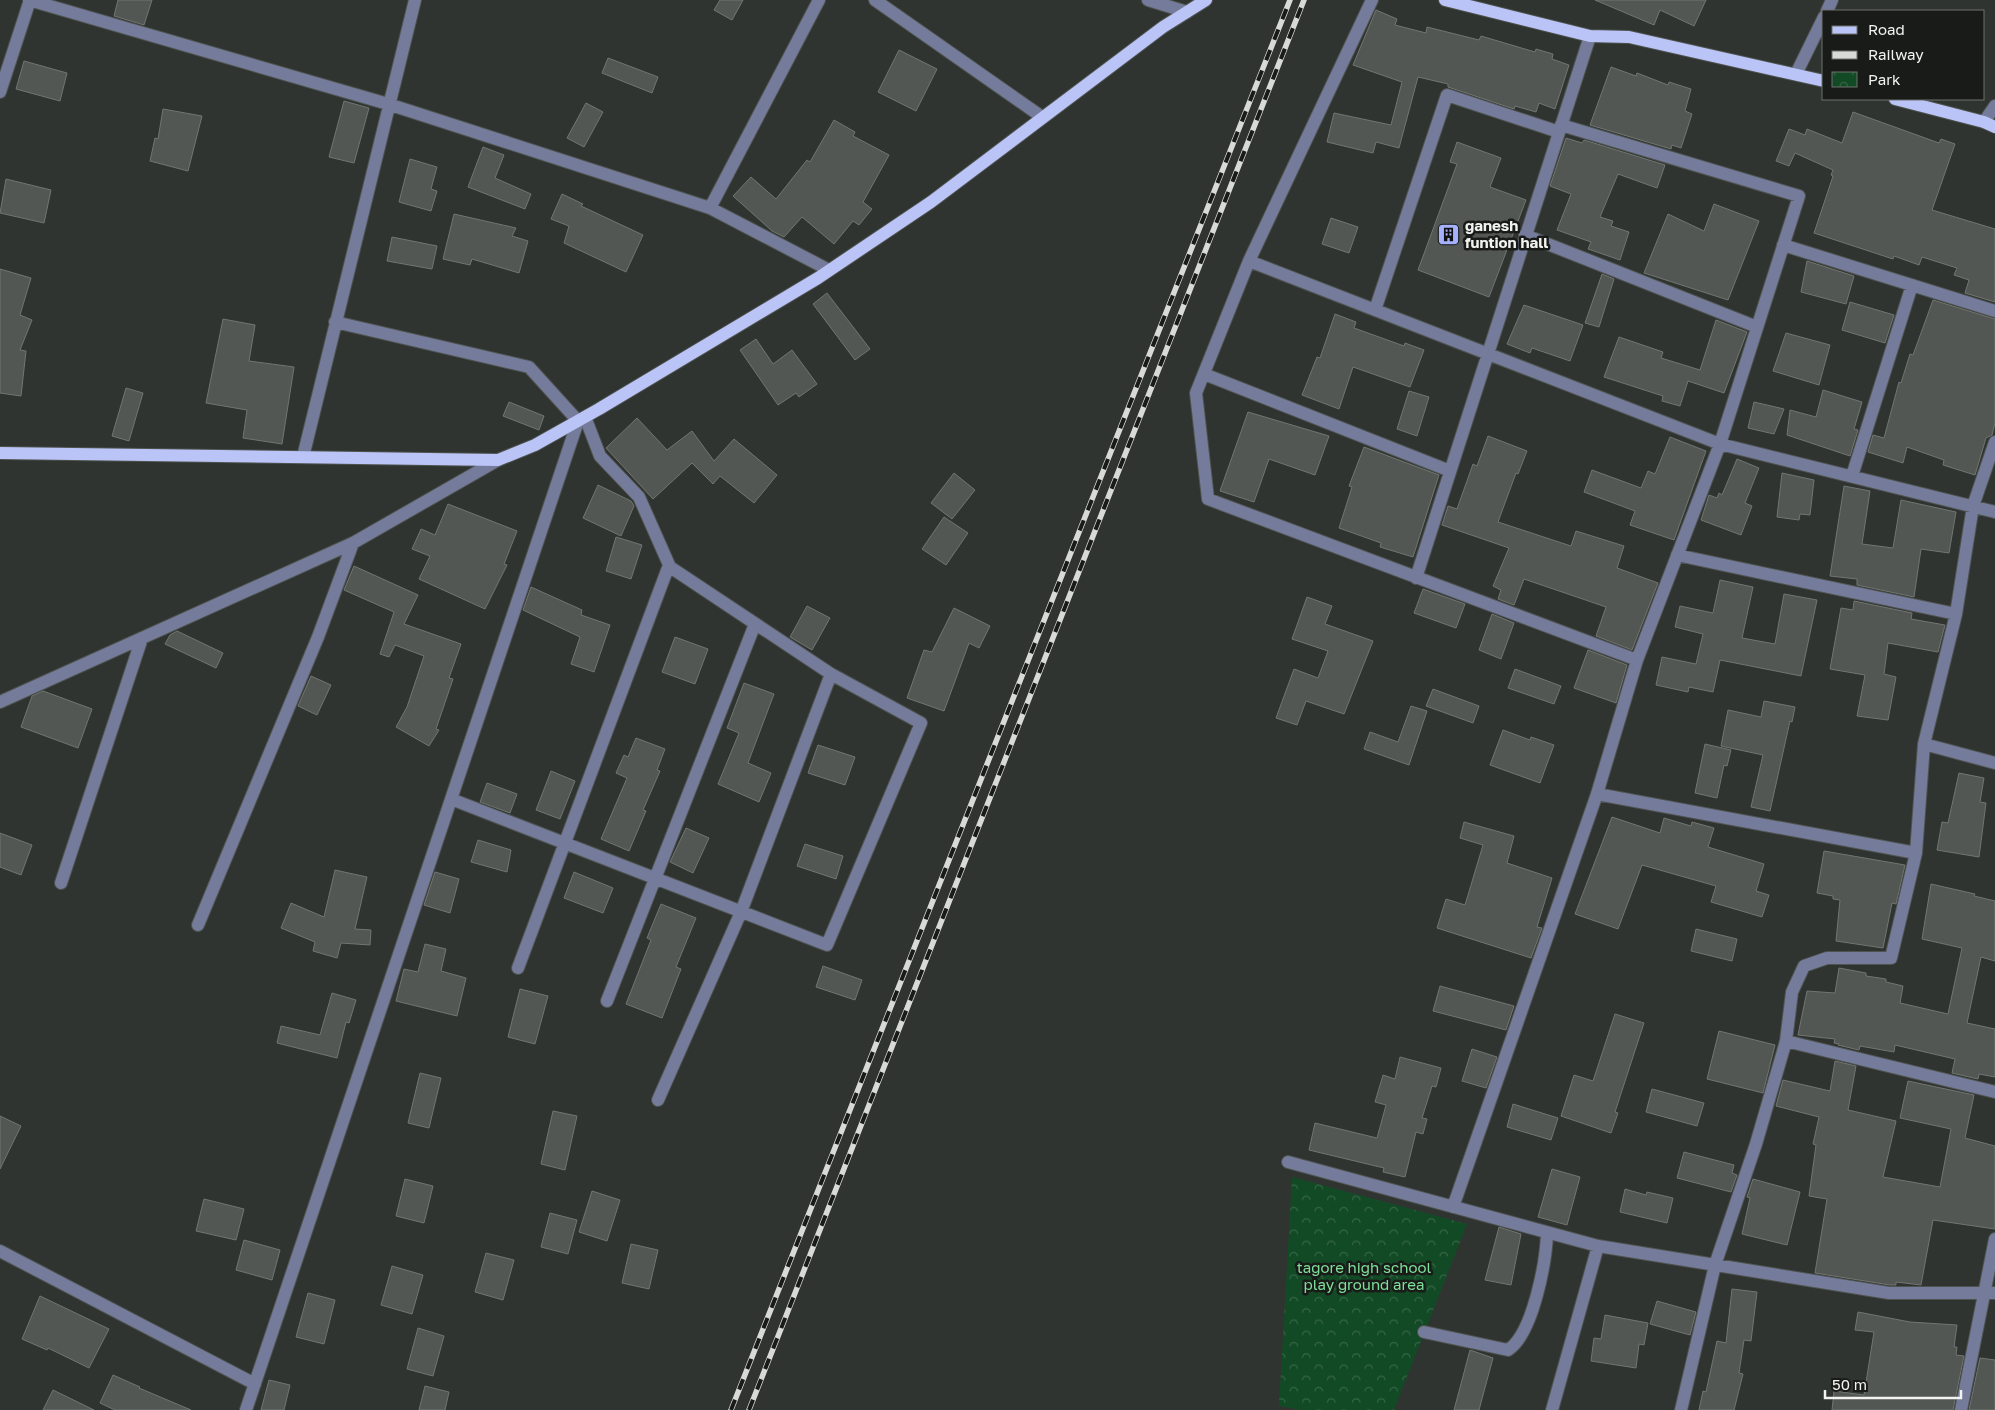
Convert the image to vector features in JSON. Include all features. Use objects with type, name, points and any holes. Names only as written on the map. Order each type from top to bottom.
[{"type":"main road","points":[[0,453],[498,460],[535,445],[581,419],[829,270],[931,202],[1163,26],[1206,0]]},
{"type":"main road","points":[[1445,0],[1590,36],[1630,37],[1822,80]]},
{"type":"main road","points":[[1900,100],[1990,124]]},
{"type":"street","points":[[0,92],[30,0],[388,104],[710,208],[829,270]]},
{"type":"street","points":[[303,457],[415,0]]},
{"type":"street","points":[[710,208],[819,0]]},
{"type":"street","points":[[875,0],[1042,117]]},
{"type":"street","points":[[1148,0],[1187,12]]},
{"type":"street","points":[[1372,0],[1249,261],[1196,393],[1208,499],[1637,660]]},
{"type":"street","points":[[1796,74],[1822,21]]},
{"type":"street","points":[[1416,578],[1590,36]]},
{"type":"street","points":[[1375,310],[1447,95],[1798,196],[1720,444],[1637,660],[1597,794],[1453,1207]]},
{"type":"street","points":[[1990,124],[1995,106]]},
{"type":"street","points":[[1525,235],[1757,327]]},
{"type":"street","points":[[1783,245],[1995,311]]},
{"type":"street","points":[[1249,261],[1720,444],[1995,512]]},
{"type":"street","points":[[1852,476],[1912,285]]},
{"type":"street","points":[[336,322],[529,367],[581,419],[600,456],[639,497],[669,565],[831,674],[921,723],[827,944],[451,800]]},
{"type":"street","points":[[1204,374],[1450,471]]},
{"type":"street","points":[[246,1410],[581,419]]},
{"type":"street","points":[[1681,1410],[1715,1265],[1756,1144],[1786,1041],[1792,992],[1804,966],[1827,958],[1891,958],[1916,853],[1924,744],[1956,614],[1972,506],[1995,442]]},
{"type":"street","points":[[0,702],[353,543],[498,460]]},
{"type":"street","points":[[198,925],[318,637],[353,543]]},
{"type":"street","points":[[1677,554],[1956,614]]},
{"type":"street","points":[[518,968],[669,565]]},
{"type":"street","points":[[607,1001],[653,878],[756,624]]},
{"type":"street","points":[[61,883],[142,638]]},
{"type":"street","points":[[658,1100],[741,912],[831,674]]},
{"type":"street","points":[[1924,744],[1995,763]]},
{"type":"street","points":[[1597,794],[1916,853]]},
{"type":"street","points":[[1786,1041],[1995,1092]]},
{"type":"street","points":[[1288,1162],[1598,1246],[1889,1292],[1990,1293]]},
{"type":"street","points":[[1424,1332],[1508,1350],[1517,1344],[1527,1324],[1546,1259],[1547,1233]]},
{"type":"street","points":[[1961,1410],[1990,1293],[1995,1239]]},
{"type":"street","points":[[1552,1410],[1598,1246]]},
{"type":"street","points":[[0,1251],[255,1384]]},
{"type":"green space","name":"tagore high school play ground area","points":[[1292,1177],[1467,1224],[1394,1410],[1300,1410],[1279,1406]]},
{"type":"building","points":[[118,0],[152,0],[144,25],[114,16]]},
{"type":"building","points":[[720,0],[743,0],[732,20],[714,10]]},
{"type":"building","points":[[1595,0],[1706,0],[1694,26],[1660,10],[1654,25]]},
{"type":"building","points":[[1376,10],[1397,19],[1395,25],[1426,33],[1427,27],[1479,40],[1481,36],[1535,52],[1536,49],[1553,54],[1552,59],[1569,65],[1555,109],[1539,103],[1536,112],[1515,106],[1514,109],[1448,87],[1448,84],[1418,77],[1399,148],[1376,142],[1373,153],[1327,142],[1334,113],[1391,125],[1402,82],[1353,65]]},
{"type":"building","points":[[899,50],[937,69],[916,111],[878,92]]},
{"type":"building","points":[[608,58],[658,77],[652,93],[602,73]]},
{"type":"building","points":[[24,61],[67,73],[60,101],[16,89]]},
{"type":"building","points":[[1611,67],[1636,76],[1637,73],[1668,85],[1669,82],[1691,89],[1685,111],[1692,114],[1681,148],[1672,145],[1671,149],[1590,125]]},
{"type":"building","points":[[344,101],[369,108],[354,163],[329,157]]},
{"type":"building","points":[[586,103],[603,112],[584,147],[567,138]]},
{"type":"building","points":[[163,109],[202,116],[188,171],[150,161],[155,138],[158,139]]},
{"type":"building","points":[[1853,112],[1939,143],[1941,139],[1955,144],[1932,210],[1995,229],[1995,302],[1965,293],[1969,280],[1954,275],[1957,268],[1922,257],[1919,265],[1894,256],[1893,259],[1814,233],[1833,176],[1831,175],[1833,170],[1795,153],[1789,166],[1776,161],[1789,129],[1805,135],[1807,129],[1842,143]]},
{"type":"building","points":[[834,120],[855,132],[853,136],[889,155],[863,202],[872,209],[859,225],[853,221],[834,244],[802,217],[784,237],[772,231],[733,196],[751,177],[776,199],[807,160],[810,162]]},
{"type":"building","points":[[1566,138],[1582,143],[1584,140],[1665,165],[1657,188],[1618,174],[1600,217],[1613,221],[1611,226],[1629,232],[1620,260],[1588,249],[1591,242],[1557,230],[1571,194],[1550,186]]},
{"type":"building","name":"ganesh funtion hall","points":[[1457,142],[1501,158],[1490,187],[1526,200],[1489,297],[1418,270],[1457,164],[1450,162]]},
{"type":"building","points":[[483,147],[504,155],[495,178],[531,194],[525,209],[468,187]]},
{"type":"building","points":[[410,159],[437,167],[431,189],[437,191],[431,211],[399,202]]},
{"type":"building","points":[[6,179],[51,190],[44,223],[0,213]]},
{"type":"building","points":[[562,194],[583,204],[581,206],[643,235],[626,272],[564,243],[569,226],[551,219]]},
{"type":"building","points":[[1714,204],[1759,221],[1728,300],[1644,273],[1668,214],[1704,231]]},
{"type":"building","points":[[454,214],[516,228],[512,236],[528,241],[519,273],[472,259],[470,265],[443,259]]},
{"type":"building","points":[[1331,218],[1358,227],[1349,253],[1322,244]]},
{"type":"building","points":[[392,237],[437,246],[432,269],[387,261]]},
{"type":"building","points":[[1807,261],[1854,276],[1846,304],[1801,292]]},
{"type":"building","points":[[0,269],[31,278],[20,315],[32,320],[20,350],[26,351],[21,396],[0,393]]},
{"type":"building","points":[[1602,274],[1614,279],[1599,327],[1585,323]]},
{"type":"building","points":[[827,293],[870,349],[855,360],[813,304]]},
{"type":"building","points":[[1933,300],[1995,319],[1995,423],[1992,435],[1986,438],[1975,475],[1943,465],[1944,460],[1907,447],[1903,463],[1868,452],[1873,435],[1884,438],[1899,382],[1901,383],[1910,354],[1913,355]]},
{"type":"building","points":[[1850,302],[1894,315],[1885,343],[1842,330]]},
{"type":"building","points":[[1524,305],[1583,325],[1570,361],[1532,348],[1530,353],[1507,344]]},
{"type":"building","points":[[1335,314],[1356,322],[1354,328],[1404,346],[1405,343],[1424,350],[1410,387],[1353,367],[1339,409],[1302,395],[1317,357],[1320,358]]},
{"type":"building","points":[[223,319],[255,325],[249,361],[294,367],[282,444],[243,438],[247,410],[206,403]]},
{"type":"building","points":[[1716,320],[1747,332],[1724,393],[1688,381],[1680,406],[1662,401],[1663,396],[1604,377],[1619,337],[1663,352],[1661,358],[1700,370]]},
{"type":"building","points":[[1786,333],[1830,345],[1819,385],[1773,371]]},
{"type":"building","points":[[756,339],[773,364],[792,350],[817,384],[799,397],[796,393],[778,405],[740,350]]},
{"type":"building","points":[[126,388],[143,393],[129,441],[112,436]]},
{"type":"building","points":[[1823,390],[1862,402],[1854,429],[1858,430],[1850,456],[1787,435],[1790,410],[1816,417]]},
{"type":"building","points":[[1409,391],[1429,397],[1417,436],[1397,429]]},
{"type":"building","points":[[509,402],[544,416],[539,430],[503,416]]},
{"type":"building","points":[[1754,402],[1784,409],[1774,434],[1748,428]]},
{"type":"building","points":[[1248,412],[1329,436],[1315,475],[1269,459],[1254,502],[1220,491]]},
{"type":"building","points":[[637,418],[667,450],[692,431],[714,461],[734,439],[777,475],[754,503],[720,476],[713,484],[692,463],[653,499],[606,448]]},
{"type":"building","points":[[1488,436],[1527,451],[1518,474],[1516,473],[1498,522],[1571,546],[1576,531],[1624,546],[1617,568],[1658,583],[1632,650],[1596,636],[1606,607],[1524,579],[1514,605],[1498,599],[1501,590],[1493,586],[1509,548],[1442,525],[1448,506],[1457,509],[1473,464],[1477,466]]},
{"type":"building","points":[[1670,437],[1706,451],[1674,540],[1630,525],[1635,511],[1584,492],[1592,470],[1641,488],[1648,471],[1655,474]]},
{"type":"building","points":[[1364,447],[1439,475],[1413,557],[1380,547],[1381,543],[1339,528],[1352,487],[1349,486]]},
{"type":"building","points":[[1737,459],[1759,468],[1745,503],[1752,506],[1741,535],[1701,520],[1709,495],[1717,498],[1719,493],[1722,495]]},
{"type":"building","points":[[954,473],[975,490],[952,519],[931,503]]},
{"type":"building","points":[[1782,473],[1814,480],[1810,515],[1800,514],[1799,520],[1777,517]]},
{"type":"building","points":[[598,485],[631,501],[634,506],[621,536],[583,518]]},
{"type":"building","points":[[1844,486],[1870,491],[1862,544],[1893,548],[1901,500],[1956,512],[1949,553],[1921,549],[1914,597],[1857,585],[1857,579],[1830,576]]},
{"type":"building","points":[[448,504],[517,531],[504,564],[507,565],[485,609],[419,579],[430,556],[412,549],[421,529],[435,535]]},
{"type":"building","points":[[944,517],[968,533],[946,565],[922,549]]},
{"type":"building","points":[[616,537],[642,545],[631,579],[606,571]]},
{"type":"building","points":[[354,566],[418,595],[404,624],[461,644],[449,678],[453,679],[436,729],[439,730],[429,746],[396,727],[407,707],[424,656],[395,645],[389,657],[380,654],[394,612],[344,590]]},
{"type":"building","points":[[1720,580],[1753,587],[1742,638],[1775,644],[1784,594],[1817,600],[1801,676],[1720,660],[1713,692],[1689,687],[1688,692],[1656,685],[1662,657],[1696,664],[1703,634],[1675,627],[1680,606],[1713,613]]},
{"type":"building","points":[[531,587],[582,610],[581,615],[610,625],[594,672],[571,664],[580,637],[523,610]]},
{"type":"building","points":[[1423,589],[1465,604],[1456,628],[1414,613]]},
{"type":"building","points":[[1307,597],[1332,606],[1325,624],[1373,641],[1344,714],[1306,701],[1297,725],[1276,718],[1294,669],[1318,678],[1328,651],[1292,639]]},
{"type":"building","points":[[1854,601],[1912,613],[1911,619],[1945,625],[1938,652],[1888,643],[1884,674],[1896,677],[1888,720],[1857,716],[1865,675],[1830,669],[1841,608],[1853,610]]},
{"type":"building","points":[[807,606],[830,618],[812,650],[790,637]]},
{"type":"building","points":[[954,608],[990,626],[979,648],[969,643],[944,711],[907,698],[924,650],[932,652]]},
{"type":"building","points":[[1492,614],[1514,623],[1501,659],[1479,650]]},
{"type":"building","points":[[177,631],[223,653],[216,668],[165,644],[170,635]]},
{"type":"building","points":[[675,637],[708,649],[695,684],[662,672]]},
{"type":"building","points":[[1588,650],[1627,665],[1616,703],[1574,688]]},
{"type":"building","points":[[1515,669],[1561,686],[1554,704],[1508,688]]},
{"type":"building","points":[[311,676],[331,685],[317,715],[298,706]]},
{"type":"building","points":[[744,683],[774,694],[748,763],[771,773],[759,802],[718,784],[739,733],[727,728]]},
{"type":"building","points":[[1433,689],[1479,706],[1473,723],[1426,706]]},
{"type":"building","points":[[43,691],[92,709],[78,748],[21,727],[32,696]]},
{"type":"building","points":[[1764,701],[1795,707],[1792,722],[1790,721],[1770,811],[1751,807],[1763,755],[1721,746],[1728,710],[1761,717]]},
{"type":"building","points":[[1411,706],[1427,711],[1409,765],[1364,749],[1370,732],[1398,742]]},
{"type":"building","points":[[1503,730],[1530,740],[1531,737],[1554,745],[1540,783],[1490,765]]},
{"type":"building","points":[[636,738],[665,749],[657,770],[660,771],[643,810],[646,811],[629,851],[601,839],[627,778],[616,773],[624,755],[628,757]]},
{"type":"building","points":[[1705,744],[1731,750],[1727,766],[1724,765],[1717,798],[1695,793]]},
{"type":"building","points":[[818,745],[855,757],[845,785],[808,773]]},
{"type":"building","points":[[551,771],[575,781],[560,819],[536,810]]},
{"type":"building","points":[[1959,773],[1984,778],[1980,802],[1986,803],[1979,857],[1937,850],[1942,822],[1948,823]]},
{"type":"building","points":[[487,783],[517,794],[510,813],[480,802]]},
{"type":"building","points":[[1612,817],[1660,833],[1664,818],[1691,826],[1692,822],[1714,828],[1708,847],[1764,864],[1756,891],[1769,895],[1762,917],[1711,902],[1716,886],[1642,865],[1618,929],[1575,914]]},
{"type":"building","points":[[1464,822],[1514,836],[1507,863],[1552,878],[1537,927],[1542,928],[1531,958],[1437,928],[1446,899],[1465,905],[1483,845],[1460,838]]},
{"type":"building","points":[[686,828],[709,838],[693,873],[670,862]]},
{"type":"building","points":[[0,833],[32,845],[21,875],[0,867]]},
{"type":"building","points":[[478,840],[511,850],[507,872],[471,862]]},
{"type":"building","points":[[805,844],[843,856],[836,879],[797,866]]},
{"type":"building","points":[[1824,851],[1905,865],[1896,904],[1892,903],[1883,948],[1836,941],[1840,900],[1833,899],[1833,896],[1817,893]]},
{"type":"building","points":[[335,870],[367,877],[355,929],[371,930],[370,945],[341,943],[337,958],[313,951],[315,942],[281,928],[291,903],[324,917]]},
{"type":"building","points":[[435,872],[459,879],[450,913],[424,905]]},
{"type":"building","points":[[574,872],[613,888],[603,913],[564,898]]},
{"type":"building","points":[[1931,884],[1975,894],[1974,896],[1995,901],[1995,961],[1981,957],[1967,1023],[1995,1029],[1995,1077],[1979,1074],[1978,1079],[1952,1073],[1955,1059],[1895,1045],[1894,1052],[1860,1046],[1859,1050],[1838,1045],[1834,1043],[1835,1039],[1798,1035],[1807,991],[1835,993],[1839,968],[1866,973],[1866,976],[1886,979],[1886,982],[1903,986],[1900,1003],[1948,1014],[1962,948],[1922,939]]},
{"type":"building","points":[[661,904],[696,918],[676,967],[681,969],[662,1018],[626,1004],[651,940],[647,938]]},
{"type":"building","points":[[1696,929],[1737,939],[1732,961],[1691,951]]},
{"type":"building","points":[[425,944],[446,949],[441,971],[466,978],[457,1016],[396,1001],[404,969],[418,972]]},
{"type":"building","points":[[823,966],[862,980],[855,1000],[816,987]]},
{"type":"building","points":[[1440,986],[1514,1006],[1506,1030],[1433,1011]]},
{"type":"building","points":[[520,989],[548,996],[535,1044],[508,1037]]},
{"type":"building","points":[[332,993],[356,1000],[349,1023],[346,1022],[337,1058],[277,1043],[281,1026],[320,1035]]},
{"type":"building","points":[[1615,1014],[1644,1023],[1615,1112],[1618,1113],[1611,1133],[1561,1116],[1574,1075],[1593,1081]]},
{"type":"building","points":[[1719,1031],[1775,1045],[1763,1093],[1707,1079]]},
{"type":"building","points":[[1472,1049],[1497,1057],[1486,1088],[1462,1081]]},
{"type":"building","points":[[1400,1057],[1441,1068],[1436,1087],[1432,1086],[1422,1118],[1427,1119],[1423,1134],[1416,1132],[1405,1177],[1383,1172],[1384,1168],[1309,1150],[1315,1123],[1377,1138],[1386,1105],[1375,1102],[1383,1075],[1395,1079]]},
{"type":"building","points":[[1835,1061],[1856,1066],[1848,1110],[1896,1121],[1883,1177],[1940,1187],[1951,1129],[1900,1118],[1908,1081],[1974,1095],[1965,1138],[1995,1146],[1995,1229],[1933,1220],[1921,1285],[1896,1282],[1896,1285],[1890,1285],[1815,1273],[1827,1199],[1809,1196],[1816,1145],[1813,1144],[1819,1117],[1776,1106],[1783,1080],[1830,1091]]},
{"type":"building","points":[[420,1073],[441,1078],[429,1128],[408,1123]]},
{"type":"building","points":[[1652,1089],[1704,1103],[1697,1126],[1646,1112]]},
{"type":"building","points":[[1513,1104],[1558,1118],[1551,1140],[1507,1127]]},
{"type":"building","points":[[553,1111],[577,1116],[565,1170],[541,1164]]},
{"type":"building","points":[[0,1116],[21,1126],[0,1169]]},
{"type":"building","points":[[1684,1152],[1734,1165],[1732,1173],[1737,1175],[1731,1192],[1677,1178]]},
{"type":"building","points":[[1552,1169],[1580,1177],[1567,1225],[1538,1217]]},
{"type":"building","points":[[405,1179],[433,1186],[424,1223],[396,1216]]},
{"type":"building","points":[[1753,1179],[1800,1192],[1787,1245],[1742,1234],[1750,1198],[1747,1197]]},
{"type":"building","points":[[1625,1189],[1646,1195],[1647,1192],[1673,1198],[1667,1223],[1620,1212]]},
{"type":"building","points":[[592,1191],[620,1200],[607,1241],[579,1232]]},
{"type":"building","points":[[204,1199],[244,1209],[236,1240],[196,1231]]},
{"type":"building","points":[[550,1213],[577,1220],[568,1254],[541,1247]]},
{"type":"building","points":[[1499,1227],[1521,1234],[1511,1285],[1485,1280]]},
{"type":"building","points":[[244,1240],[280,1250],[272,1280],[236,1270]]},
{"type":"building","points":[[631,1244],[658,1250],[649,1289],[622,1283]]},
{"type":"building","points":[[486,1253],[514,1260],[503,1300],[475,1292]]},
{"type":"building","points":[[392,1266],[423,1275],[412,1314],[381,1305]]},
{"type":"building","points":[[1732,1289],[1757,1292],[1751,1341],[1744,1340],[1739,1373],[1743,1374],[1734,1410],[1699,1410],[1703,1391],[1706,1392],[1717,1341],[1726,1343]]},
{"type":"building","points":[[308,1293],[335,1300],[324,1344],[296,1337]]},
{"type":"building","points":[[40,1296],[109,1329],[89,1368],[48,1348],[47,1350],[22,1339]]},
{"type":"building","points":[[1657,1301],[1696,1312],[1690,1335],[1650,1324]]},
{"type":"building","points":[[1858,1312],[1910,1322],[1957,1325],[1954,1347],[1957,1347],[1956,1355],[1964,1356],[1953,1410],[1832,1410],[1834,1391],[1864,1395],[1874,1332],[1855,1330]]},
{"type":"building","points":[[1605,1315],[1648,1323],[1644,1345],[1639,1344],[1636,1368],[1591,1361],[1594,1338],[1601,1339]]},
{"type":"building","points":[[418,1328],[444,1336],[433,1376],[407,1369]]},
{"type":"building","points":[[1470,1350],[1493,1358],[1479,1410],[1454,1410]]},
{"type":"building","points":[[1980,1358],[1995,1360],[1995,1410],[1969,1410]]},
{"type":"building","points":[[113,1375],[191,1410],[115,1410],[100,1403]]},
{"type":"building","points":[[269,1380],[290,1385],[284,1410],[261,1410]]},
{"type":"building","points":[[425,1386],[449,1392],[445,1410],[419,1410]]},
{"type":"building","points":[[53,1390],[94,1410],[43,1410]]},
{"type":"railway","points":[[731,1410],[1290,0]]},
{"type":"railway","points":[[749,1410],[1304,0]]},
{"type":"place","name":"ganesh funtion hall","points":[[1449,235]]}]
